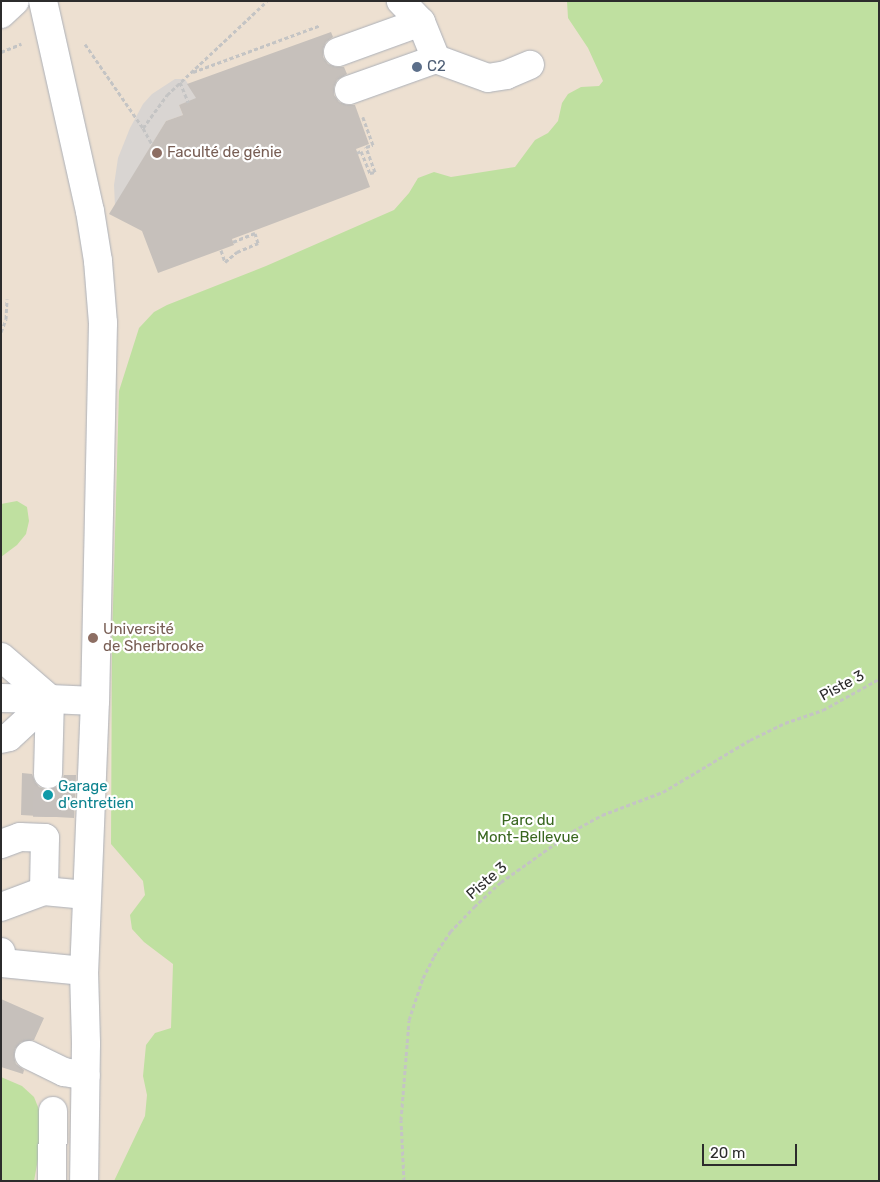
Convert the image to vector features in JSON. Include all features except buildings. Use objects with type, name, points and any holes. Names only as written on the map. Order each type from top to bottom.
[{"type":"lane","points":[[1,14],[15,1]]},
{"type":"lane","points":[[44,1],[90,212],[103,308],[104,388],[95,701],[84,971],[86,1076],[84,1181]]},
{"type":"lane","points":[[401,1],[421,22],[436,59]]},
{"type":"lane","points":[[338,52],[421,22]]},
{"type":"lane","points":[[349,90],[436,59],[488,78],[506,75],[530,65]]},
{"type":"lane","points":[[1,657],[50,700]]},
{"type":"lane","points":[[1,698],[95,701]]},
{"type":"lane","points":[[1,739],[9,737],[50,700]]},
{"type":"lane","points":[[48,774],[50,700]]},
{"type":"lane","points":[[1,844],[46,827],[44,891]]},
{"type":"lane","points":[[1,907],[44,891],[86,895]]},
{"type":"lane","points":[[1,952],[2,964],[84,971]]},
{"type":"lane","points":[[28,1055],[64,1072],[86,1076]]},
{"type":"lane","points":[[52,1181],[53,1111]]},
{"type":"path","points":[[143,128],[167,94],[267,1]]},
{"type":"path","points":[[190,73],[326,24]]},
{"type":"path","points":[[1,52],[21,44]]},
{"type":"path","points":[[96,59],[152,144]]},
{"type":"path","points":[[180,82],[188,102]]},
{"type":"path","points":[[357,153],[360,151],[370,173],[375,172],[366,147],[373,145],[370,135]]},
{"type":"path","points":[[220,250],[225,262],[237,252],[258,243],[255,234],[233,242]]},
{"type":"path","points":[[1,332],[7,314],[7,299]]},
{"type":"path","name":"Piste 3","points":[[404,1181],[401,1120],[409,1020],[423,978],[434,956],[450,932],[474,906],[501,882],[573,831],[602,816],[663,792],[750,740],[823,710],[879,679]]},
{"type":"shaded area","points":[[1,1],[879,1],[166,1181],[1,1181]]},
{"type":"shaded area","points":[[175,79],[185,79],[197,99],[179,105],[183,115],[166,121],[115,206],[114,185],[118,158],[130,128],[143,104],[152,94]]},
{"type":"green space","name":"Parc du Mont-Bellevue","points":[[567,1],[879,1],[879,1181],[114,1181],[145,1116],[147,1095],[143,1076],[146,1045],[155,1033],[171,1028],[173,964],[144,942],[132,929],[130,915],[145,895],[143,881],[111,844],[112,642],[119,391],[139,328],[154,312],[167,305],[266,266],[394,210],[409,193],[418,178],[434,172],[451,177],[515,167],[535,140],[548,133],[558,121],[562,103],[568,94],[581,87],[599,86],[603,81],[588,48],[568,18]]},
{"type":"green space","points":[[17,501],[27,507],[29,521],[26,534],[17,545],[1,557],[1,504]]},
{"type":"green space","points":[[1,1077],[22,1086],[34,1097],[40,1112],[40,1148],[34,1181],[1,1181]]},
{"type":"tunnel","points":[[47,817],[48,774]]},
{"type":"place","name":"C2","points":[[417,67]]},
{"type":"place","name":"Faculté de génie","points":[[157,153]]},
{"type":"place","name":"Université de Sherbrooke","points":[[93,638]]},
{"type":"place","name":"Garage d'entretien","points":[[48,795]]}]
